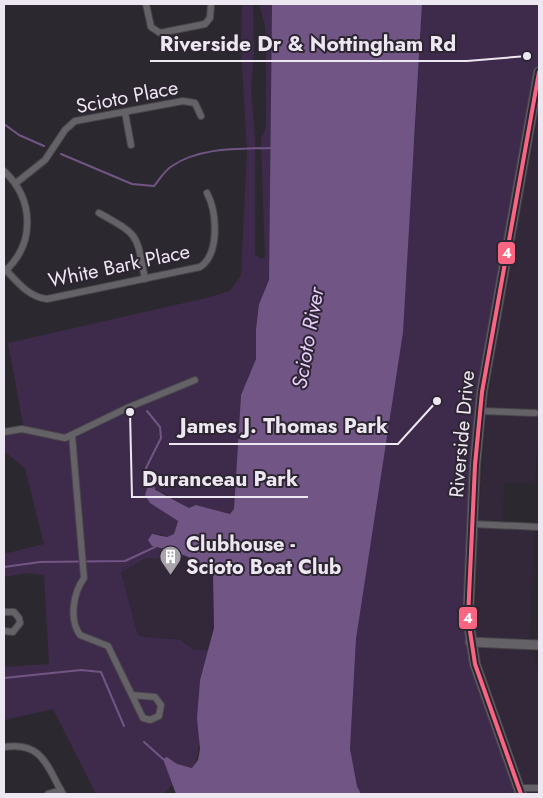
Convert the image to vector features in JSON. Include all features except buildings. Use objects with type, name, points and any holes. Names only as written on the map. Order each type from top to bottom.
[{"type":"main road","name":"Riverside Drive","points":[[520,791],[479,678],[470,642],[468,618],[472,524],[480,411],[485,371],[539,72]]},
{"type":"main road","points":[[470,642],[539,645]]},
{"type":"street","points":[[146,4],[151,27],[154,31],[160,32],[200,26],[208,22],[211,4]]},
{"type":"street","name":"Scioto Place","points":[[16,183],[45,160],[70,125],[92,117],[187,101],[198,107],[201,116]]},
{"type":"street","points":[[125,112],[131,145]]},
{"type":"street","points":[[4,171],[16,183],[26,207],[28,224],[24,242],[17,256],[5,271]]},
{"type":"street","name":"White Bark Place","points":[[5,271],[29,293],[37,298],[47,299],[200,267],[210,257],[213,244],[213,214],[207,193]]},
{"type":"street","points":[[99,213],[126,229],[136,238],[145,279]]},
{"type":"street","points":[[4,432],[22,429],[60,438],[72,435],[127,408],[195,380]]},
{"type":"street","points":[[480,411],[535,414]]},
{"type":"street","points":[[72,435],[84,578],[78,589],[74,606],[76,629],[85,638],[108,646],[143,718],[150,720],[159,716],[161,706],[155,697],[132,695]]},
{"type":"street","points":[[472,524],[539,527]]},
{"type":"street","points":[[4,612],[17,614],[20,623],[13,632],[4,631]]},
{"type":"street","points":[[4,747],[22,746],[42,756],[62,792],[48,794]]},
{"type":"street","points":[[520,791],[539,788]]},
{"type":"shaded area","points":[[242,4],[253,4],[254,54],[251,91],[255,137],[255,255],[262,259],[265,257],[261,139],[266,127],[266,40],[265,26],[259,4],[272,4],[269,280],[259,304],[256,329],[256,359],[241,395],[234,509],[230,514],[196,505],[189,508],[162,492],[163,511],[178,521],[174,534],[167,537],[160,534],[152,546],[186,556],[173,560],[146,558],[121,572],[138,636],[181,640],[194,650],[209,650],[199,690],[197,760],[193,768],[177,764],[167,757],[172,785],[163,794],[96,794],[53,709],[4,720],[4,667],[49,664],[44,575],[26,573],[4,577],[4,554],[44,544],[25,468],[4,451],[4,434],[24,429],[8,343],[230,291],[241,275],[247,152],[241,48]]},
{"type":"shaded area","points":[[422,4],[539,4],[539,72],[485,371],[468,624],[521,794],[361,794],[357,786],[350,749],[356,639],[415,136]]},
{"type":"shaded area","points":[[539,109],[539,421],[535,483],[504,483],[503,525],[535,527],[529,644],[539,674],[539,794],[528,794],[478,652],[475,632],[478,531],[486,421],[492,371]]},
{"type":"shaded area","points":[[186,556],[201,562],[213,574],[214,628],[209,650],[194,650],[181,639],[138,636],[121,572],[146,558],[173,560]]},
{"type":"water","name":"Scioto River","points":[[272,4],[422,4],[403,332],[356,639],[350,749],[357,786],[361,794],[176,794],[163,759],[167,757],[177,764],[192,768],[198,760],[200,749],[197,718],[200,680],[214,628],[213,574],[200,563],[185,556],[152,546],[148,540],[152,534],[167,537],[174,534],[178,521],[150,503],[145,495],[148,486],[189,508],[196,505],[230,514],[234,509],[241,395],[256,359],[256,329],[259,304],[269,280]]},
{"type":"waterway","points":[[4,124],[19,135],[44,146]]},
{"type":"waterway","points":[[61,154],[132,184],[154,186],[169,168],[195,155],[220,150],[271,148]]},
{"type":"waterway","points":[[147,411],[160,427],[161,438],[146,468],[154,489]]},
{"type":"waterway","points":[[4,567],[40,562],[125,561],[155,547]]},
{"type":"waterway","points":[[4,678],[81,670],[101,672],[124,726]]},
{"type":"waterway","points":[[144,742],[163,759]]},
{"type":"transit line","name":"4","points":[[521,794],[475,664],[468,618],[475,465],[482,392],[539,72]]},
{"type":"place","name":"Riverside Dr & Nottingham Rd","points":[[527,56]]},
{"type":"place","name":"James J. Thomas Park","points":[[437,401]]},
{"type":"place","name":"Duranceau Park","points":[[130,412]]},
{"type":"place","name":"Clubhouse - Scioto Boat Club","points":[[170,575]]}]
